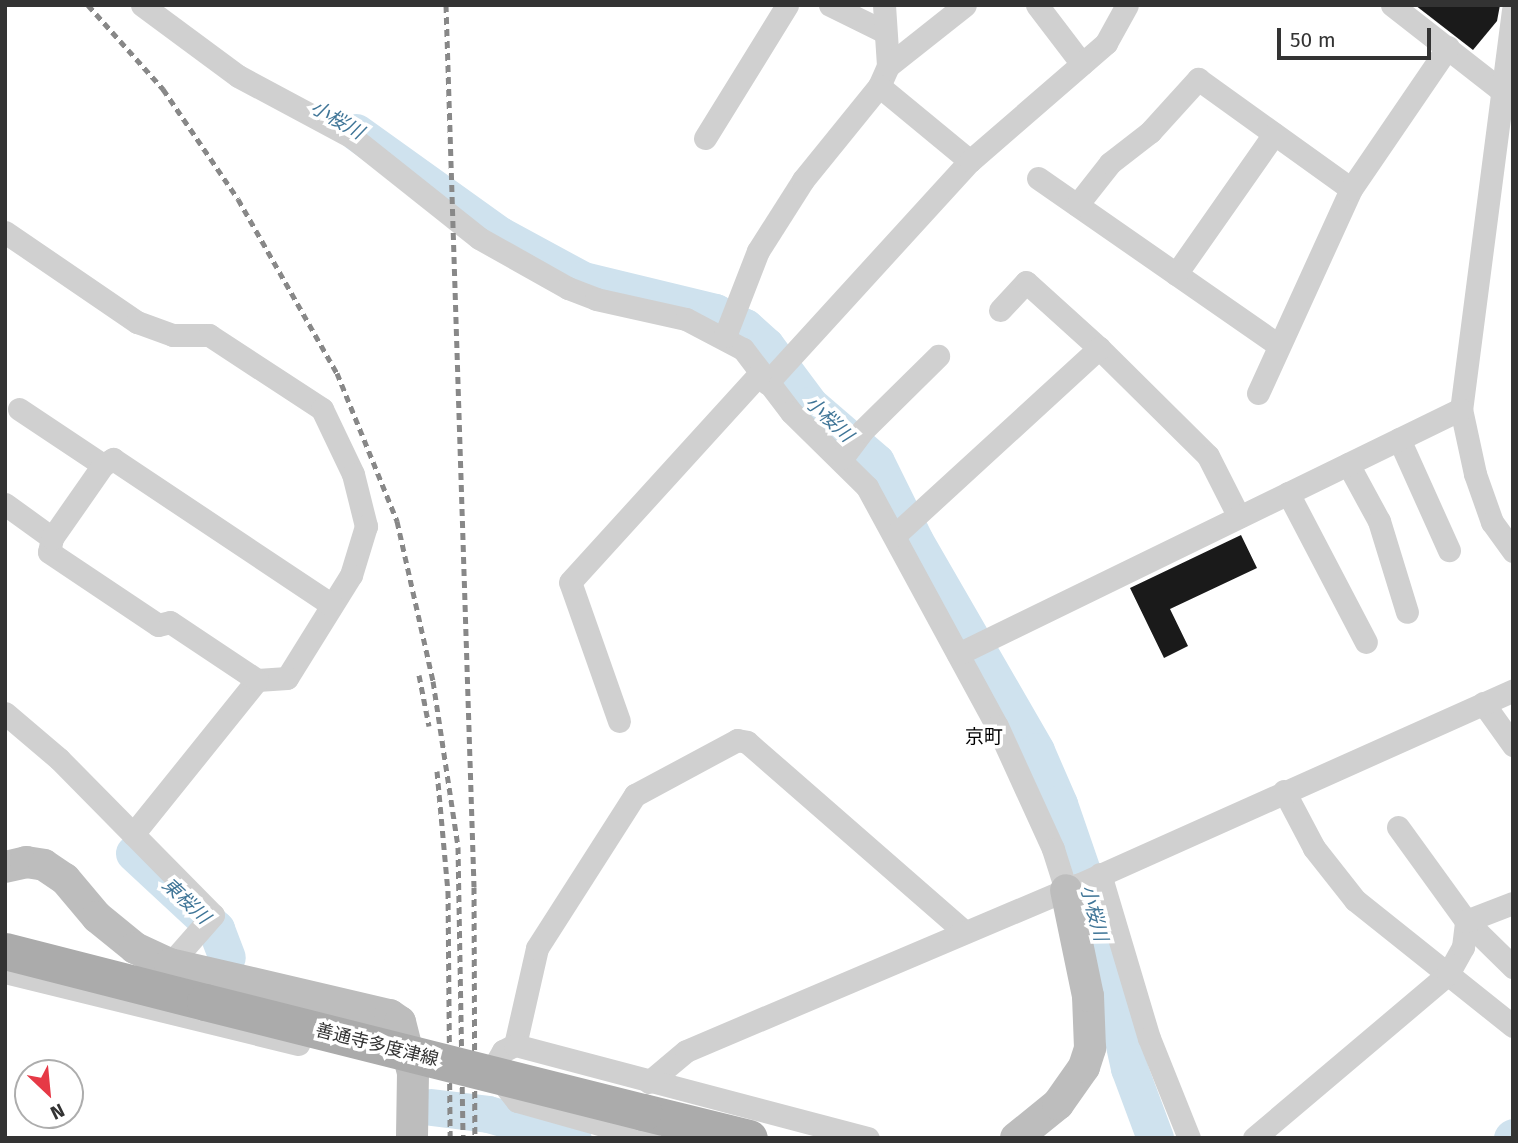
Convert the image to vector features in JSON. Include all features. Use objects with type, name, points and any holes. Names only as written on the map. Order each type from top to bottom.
[{"type":"main road","name":"善通寺多度津線","points":[[11,953],[647,1110],[749,1138]]},
{"type":"street","points":[[142,5],[238,76],[352,137],[479,238],[568,288],[686,319],[730,326]]},
{"type":"street","points":[[705,138],[787,5]]},
{"type":"street","points":[[830,5],[886,32]]},
{"type":"street","points":[[884,5],[886,32],[883,76],[970,161]]},
{"type":"street","points":[[965,5],[883,76],[803,180],[758,251],[730,326],[743,349],[773,373],[845,455],[867,487],[903,527],[969,648],[1014,763],[1086,881],[1189,1138]]},
{"type":"street","points":[[1037,5],[1082,64]]},
{"type":"street","points":[[619,721],[570,582],[773,373],[970,161],[1106,43],[1127,5]]},
{"type":"street","points":[[1392,5],[1448,47],[1506,96]]},
{"type":"street","points":[[1513,10],[1506,96],[1461,409],[1475,474],[1492,522],[1513,551]]},
{"type":"street","points":[[1258,393],[1351,189],[1448,47]]},
{"type":"street","points":[[1077,205],[1110,163],[1150,132],[1198,79],[1351,189]]},
{"type":"street","points":[[1176,274],[1274,134]]},
{"type":"street","points":[[1038,178],[1278,345]]},
{"type":"street","points":[[5,232],[137,323],[173,335],[209,335],[322,409],[353,474],[366,526],[351,575],[287,678],[257,680],[170,622],[158,625],[49,552],[52,538],[103,465],[113,459],[332,605]]},
{"type":"street","points":[[1000,310],[1026,282],[1099,348],[1208,456],[1238,517]]},
{"type":"street","points":[[903,527],[1099,348]]},
{"type":"street","points":[[845,455],[862,431],[938,356]]},
{"type":"street","points":[[19,409],[103,465]]},
{"type":"street","points":[[969,648],[1461,409]]},
{"type":"street","points":[[1399,439],[1450,550]]},
{"type":"street","points":[[1348,464],[1379,521],[1408,612]]},
{"type":"street","points":[[1288,493],[1366,642]]},
{"type":"street","points":[[5,504],[52,538]]},
{"type":"street","points":[[133,834],[257,680]]},
{"type":"street","points":[[647,1110],[686,1051],[964,930],[1086,881],[1513,691]]},
{"type":"street","points":[[1483,703],[1513,746]]},
{"type":"street","points":[[5,713],[59,759],[213,915],[170,964]]},
{"type":"street","points":[[515,1045],[537,948],[635,795],[737,740],[747,742],[964,930]]},
{"type":"street","points":[[1284,791],[1314,848],[1355,900],[1513,1026]]},
{"type":"street","points":[[1398,827],[1466,921],[1513,967]]},
{"type":"street","points":[[5,867],[26,862],[44,865],[65,879],[97,917],[135,948],[170,964],[390,1015],[400,1022],[413,1073],[412,1138]]},
{"type":"street","points":[[1016,1138],[1058,1104],[1084,1067],[1090,1048],[1086,881]]},
{"type":"street","points":[[1466,921],[1513,903]]},
{"type":"street","points":[[1254,1138],[1448,974],[1463,947],[1466,921]]},
{"type":"street","points":[[11,953],[413,1073]]},
{"type":"street","points":[[515,1045],[503,1051],[496,1063],[499,1078],[517,1101],[533,1107],[647,1110],[867,1138]]},
{"type":"street","points":[[515,1045],[647,1110]]},
{"type":"building","points":[[1415,5],[1500,5],[1497,21],[1473,50]]},
{"type":"building","points":[[1241,535],[1257,568],[1170,609],[1188,646],[1164,658],[1130,588]]},
{"type":"waterway","name":"小桜川","points":[[356,132],[500,235],[583,280],[715,312],[745,327],[766,346],[810,405],[876,462],[915,541],[1036,751],[1059,804],[1093,903],[1129,1068],[1155,1138]]},
{"type":"waterway","name":"東桜川","points":[[134,853],[216,929],[227,957]]},
{"type":"waterway","name":"東桜川","points":[[431,1107],[488,1114],[573,1138]]},
{"type":"railway","points":[[88,5],[163,89],[238,199],[337,373],[397,521],[433,681],[458,847],[463,1138]]},
{"type":"railway","points":[[446,5],[474,887],[475,1138]]},
{"type":"railway","points":[[419,675],[429,726]]},
{"type":"railway","points":[[437,771],[448,891],[450,1138]]},
{"type":"district","name":"京町","points":[[984,737]]}]
